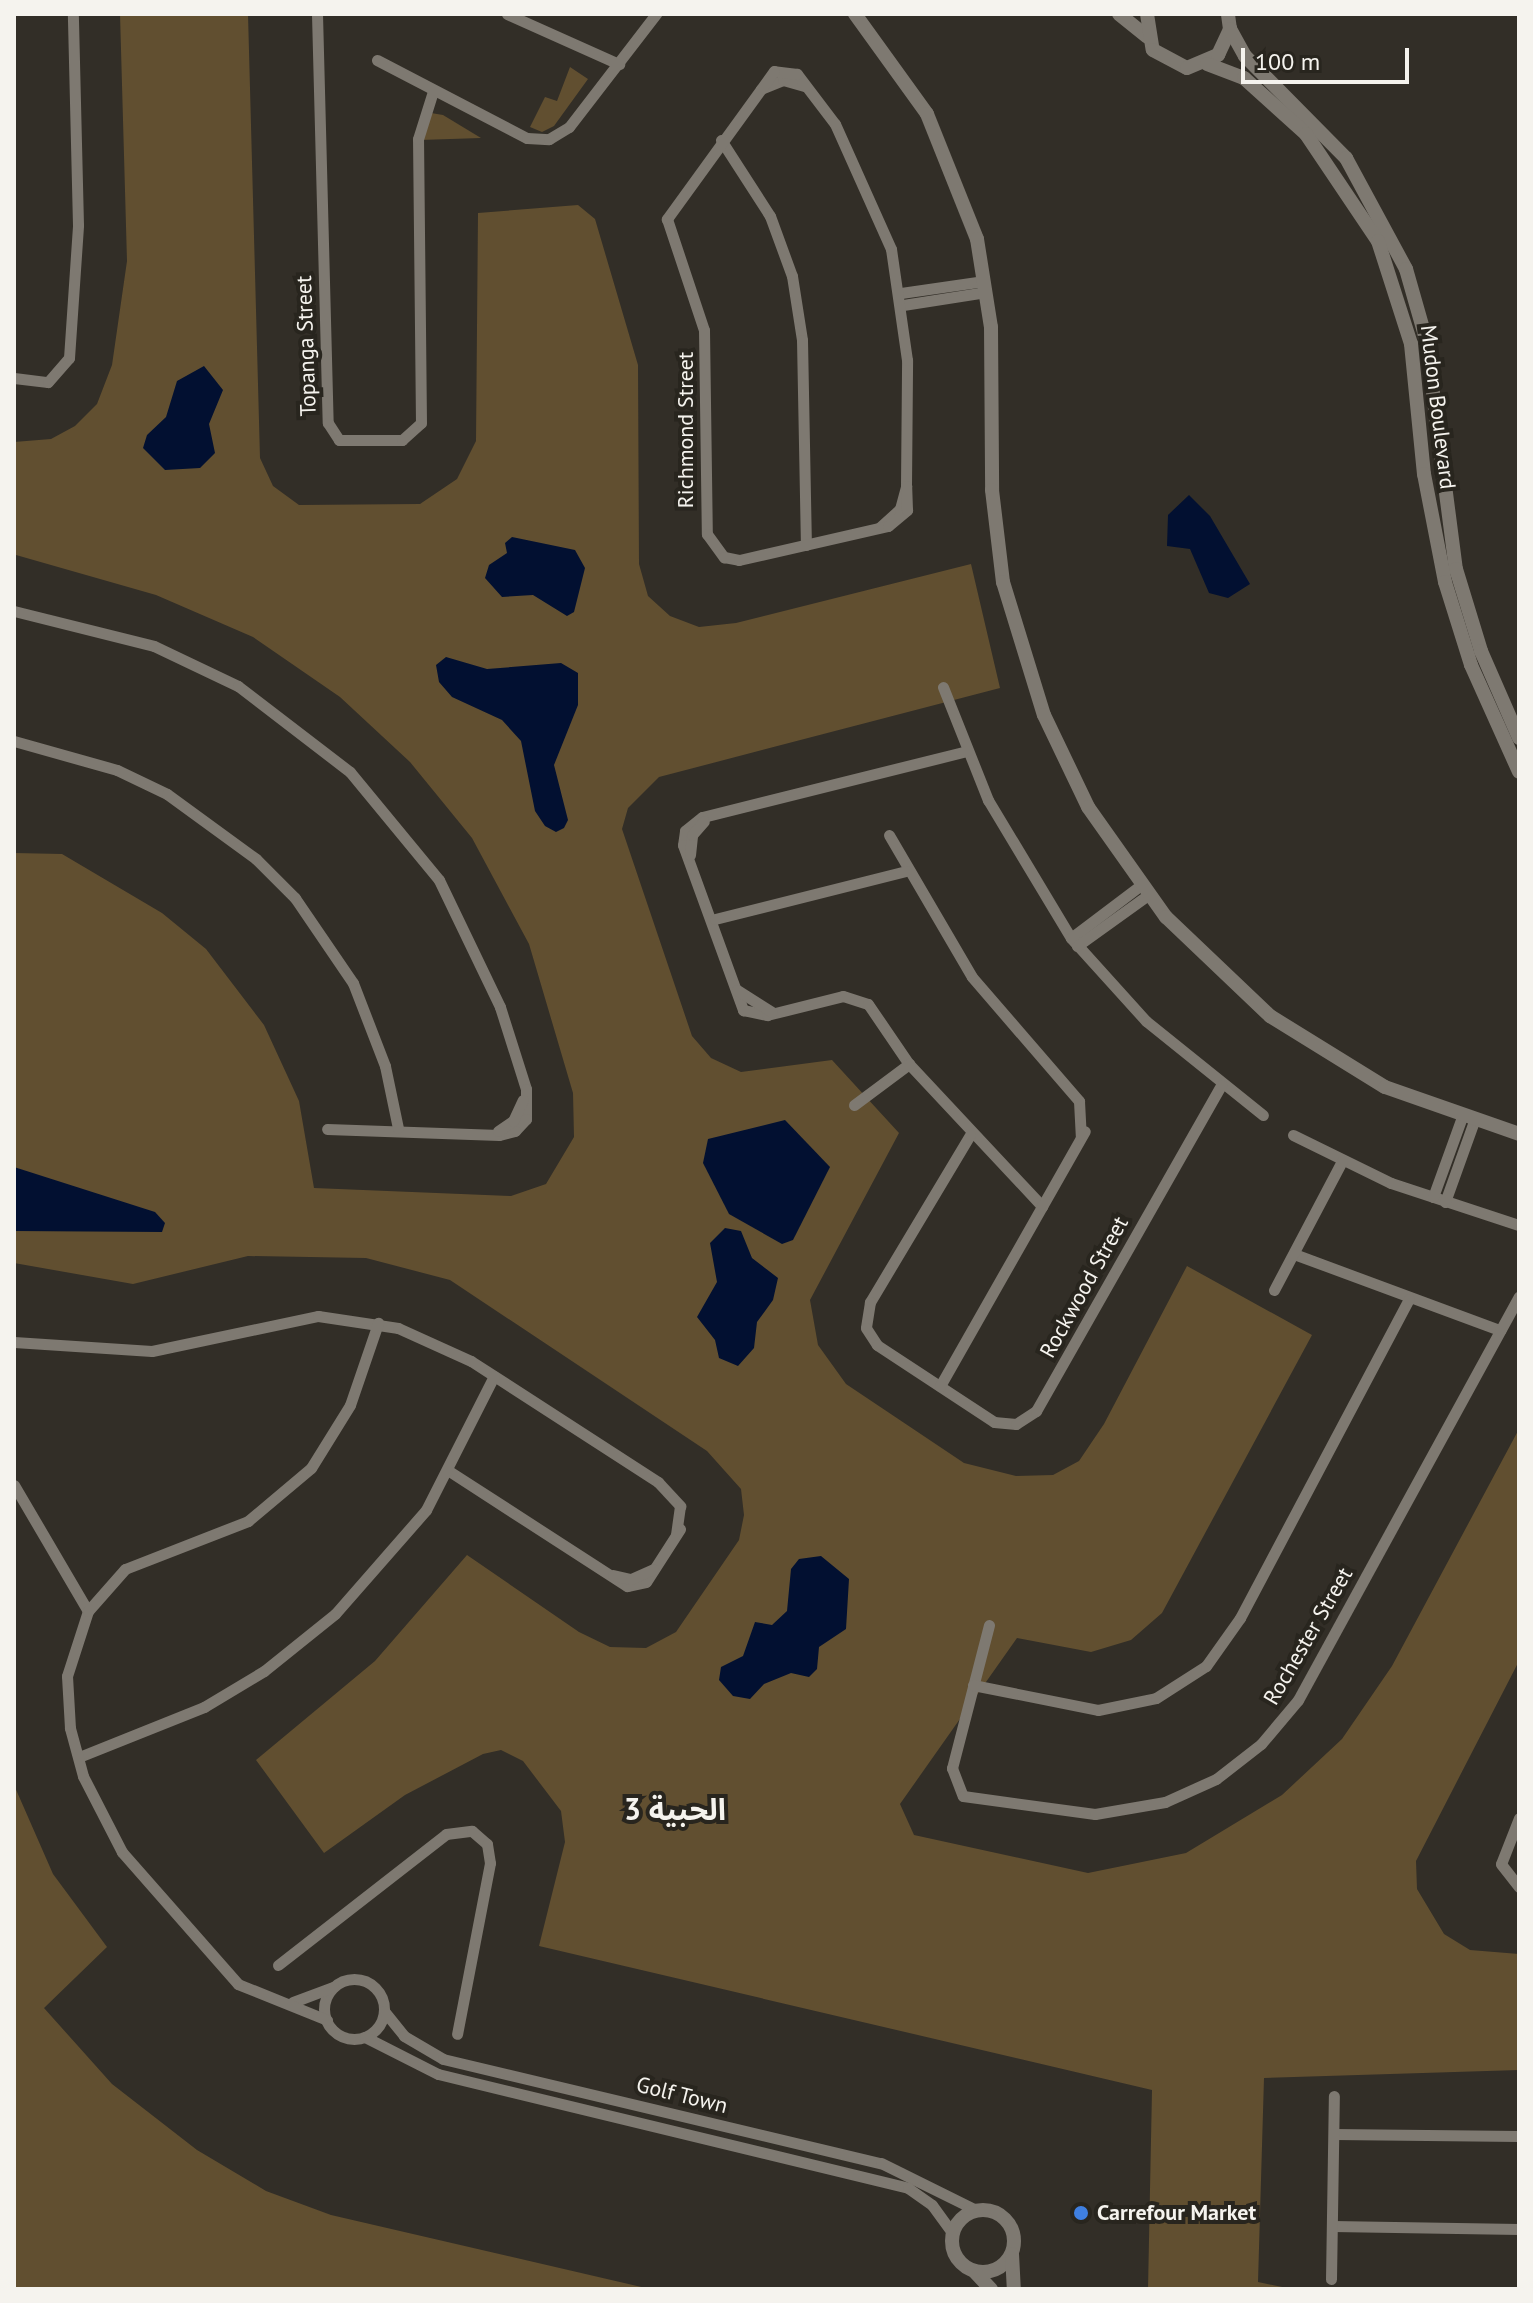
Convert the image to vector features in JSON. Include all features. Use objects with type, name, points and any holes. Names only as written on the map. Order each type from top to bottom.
[{"type":"street","points":[[17,379],[56,379],[66,366],[78,225],[73,14]]},
{"type":"street","name":"Topanga Street","points":[[317,14],[328,423],[339,440],[402,440],[421,423],[418,139],[433,91]]},
{"type":"street","points":[[507,14],[619,64]]},
{"type":"street","points":[[377,60],[527,138],[549,139],[569,127],[656,14]]},
{"type":"street","points":[[855,14],[903,75],[947,154],[985,286],[993,505],[1014,627],[1074,782],[1145,890],[1233,985],[1309,1045],[1385,1087],[1468,1119],[1519,1134]]},
{"type":"street","name":"Mudon Boulevard","points":[[1119,14],[1175,66],[1207,64],[1244,78],[1306,134],[1378,241],[1411,344],[1424,474],[1445,582],[1471,665],[1519,772]]},
{"type":"street","points":[[1147,14],[1147,37]]},
{"type":"street","points":[[1207,64],[1226,43],[1229,21]]},
{"type":"street","name":"Mudon Boulevard","points":[[1229,21],[1245,56],[1346,158],[1406,269],[1427,349],[1456,569],[1481,651],[1519,738]]},
{"type":"street","name":"Richmond Street","points":[[782,69],[797,74],[809,88],[877,205],[902,299],[906,486],[900,509],[880,527],[739,560],[724,557],[707,534],[704,330],[667,219],[755,93],[782,69]]},
{"type":"street","points":[[721,140],[770,216],[792,276],[802,340],[806,545]]},
{"type":"street","points":[[902,299],[985,286]]},
{"type":"street","points":[[14,611],[109,631],[197,664],[278,712],[350,772],[413,841],[463,921],[500,1007],[526,1089],[513,1121],[490,1134],[398,1128],[327,1129]]},
{"type":"street","points":[[943,687],[967,751],[1012,848],[1074,942],[1146,1021],[1221,1085],[1263,1115]]},
{"type":"street","points":[[14,741],[64,752],[154,788],[256,859],[295,898],[353,983],[385,1066],[398,1128]]},
{"type":"street","points":[[967,751],[714,814],[685,831],[683,845],[715,919],[738,1004],[750,1015],[776,1013],[843,996],[860,999],[909,1064],[970,1135],[1042,1206]]},
{"type":"street","points":[[889,835],[906,871],[972,977],[1089,1111],[1081,1137],[940,1386]]},
{"type":"street","points":[[715,919],[906,871]]},
{"type":"street","points":[[1074,942],[1145,890]]},
{"type":"street","points":[[854,1105],[909,1064]]},
{"type":"street","name":"Rockwood Street","points":[[970,1135],[865,1315],[877,1345],[1001,1424],[1032,1416],[1221,1085]]},
{"type":"street","points":[[1439,1200],[1468,1119]]},
{"type":"street","points":[[1293,1135],[1342,1161],[1439,1200],[1519,1225]]},
{"type":"street","points":[[1274,1290],[1342,1161]]},
{"type":"street","points":[[1294,1254],[1409,1299],[1500,1330]]},
{"type":"street","name":"Rochester Street","points":[[989,1625],[952,1774],[968,1798],[1061,1813],[1112,1813],[1182,1796],[1232,1769],[1298,1700],[1519,1297]]},
{"type":"street","points":[[973,1685],[1098,1710],[1156,1698],[1206,1666],[1240,1618],[1409,1299]]},
{"type":"street","points":[[14,1342],[152,1351],[288,1319],[378,1323],[448,1347],[494,1376],[685,1501],[686,1519],[657,1567],[631,1579],[604,1570],[449,1471]]},
{"type":"street","points":[[292,2002],[336,1985],[369,1983],[384,2011],[365,2037],[338,2034],[327,2020],[292,2002],[261,1997],[238,1984],[132,1865],[100,1819],[78,1752],[67,1676],[88,1611],[100,1593],[139,1561],[248,1521],[293,1488],[350,1405],[378,1323]]},
{"type":"street","points":[[78,1752],[204,1707],[300,1644],[388,1559],[449,1471],[494,1376]]},
{"type":"street","points":[[14,1485],[88,1611]]},
{"type":"street","points":[[76,1588],[100,1593]]},
{"type":"street","points":[[1519,1818],[1501,1864],[1519,1887]]},
{"type":"street","points":[[278,1965],[446,1834],[472,1831],[487,1844],[490,1863],[457,2034]]},
{"type":"street","points":[[327,2020],[328,1995],[336,1985]]},
{"type":"street","name":"Golf Town","points":[[384,2011],[404,2036],[443,2059],[881,2163],[978,2211]]},
{"type":"street","name":"Golf Town","points":[[365,2037],[438,2074],[908,2188],[932,2205],[953,2234]]},
{"type":"street","points":[[1331,2279],[1334,2096]]},
{"type":"street","points":[[1334,2134],[1519,2136]]},
{"type":"street","points":[[991,2289],[956,2257],[953,2234],[962,2219],[978,2211],[1006,2221],[1014,2289]]},
{"type":"street","points":[[1332,2226],[1519,2229]]},
{"type":"street","points":[[974,2271],[997,2269],[1012,2252]]},
{"type":"shaded area","points":[[120,14],[248,14],[260,458],[273,486],[299,505],[420,504],[457,479],[476,441],[478,213],[578,205],[595,219],[638,365],[639,564],[648,596],[670,616],[699,627],[736,623],[971,564],[1000,688],[659,777],[628,808],[622,829],[692,1036],[711,1058],[741,1072],[832,1060],[899,1133],[810,1300],[818,1345],[846,1384],[964,1463],[1016,1476],[1053,1475],[1079,1461],[1104,1424],[1187,1266],[1312,1335],[1162,1613],[1131,1640],[1091,1652],[1017,1638],[900,1804],[914,1835],[1088,1873],[1186,1853],[1282,1795],[1342,1739],[1392,1666],[1519,1429],[1519,1661],[1416,1861],[1417,1889],[1444,1934],[1470,1950],[1519,1954],[1519,2070],[1264,2078],[1258,2282],[1292,2289],[1148,2289],[1152,2090],[539,1946],[565,1842],[561,1811],[523,1761],[501,1750],[483,1754],[405,1795],[324,1853],[256,1760],[375,1661],[467,1555],[579,1632],[610,1647],[646,1648],[676,1632],[739,1540],[744,1515],[741,1489],[707,1451],[450,1280],[366,1258],[248,1256],[133,1284],[14,1263],[14,853],[62,854],[162,913],[206,949],[264,1025],[299,1101],[314,1188],[511,1196],[546,1184],[574,1137],[573,1093],[529,944],[472,838],[410,762],[340,697],[253,637],[156,595],[16,555],[14,442],[51,439],[75,426],[97,404],[112,365],[127,261]]},
{"type":"shaded area","points":[[570,67],[588,79],[554,126],[542,132],[530,127],[545,97],[557,101]]},
{"type":"shaded area","points":[[431,113],[443,115],[481,138],[420,140]]},
{"type":"shaded area","points":[[14,1785],[53,1874],[107,1947],[44,2008],[112,2084],[197,2150],[266,2191],[331,2215],[650,2289],[14,2289]]},
{"type":"water","points":[[204,366],[223,390],[209,424],[215,453],[200,468],[165,470],[143,448],[147,435],[166,417],[177,381]]},
{"type":"water","points":[[1189,495],[1210,516],[1250,584],[1228,598],[1209,593],[1190,549],[1167,546],[1168,515]]},
{"type":"water","points":[[512,537],[575,550],[585,568],[574,612],[567,616],[533,595],[502,597],[485,578],[489,565],[507,553],[505,543]]},
{"type":"water","points":[[446,657],[487,669],[561,663],[578,673],[578,705],[554,765],[568,820],[564,828],[556,832],[545,826],[535,811],[521,741],[502,720],[452,697],[439,682],[436,665]]},
{"type":"water","points":[[785,1120],[830,1167],[793,1240],[782,1244],[729,1214],[703,1163],[708,1139]]},
{"type":"water","points":[[14,1167],[155,1212],[165,1223],[162,1232],[14,1231]]},
{"type":"water","points":[[725,1228],[741,1231],[752,1258],[778,1278],[773,1300],[757,1322],[754,1348],[738,1366],[719,1358],[715,1340],[697,1317],[717,1282],[710,1243]]},
{"type":"water","points":[[821,1556],[849,1579],[846,1629],[819,1647],[817,1669],[809,1677],[791,1673],[764,1684],[750,1699],[733,1696],[719,1680],[721,1667],[743,1656],[755,1622],[772,1625],[787,1611],[791,1569],[799,1559]]},
{"type":"place","name":"Carrefour Market","points":[[1081,2213]]},
{"type":"district","name":"الحبية 3","points":[[675,1809]]}]
